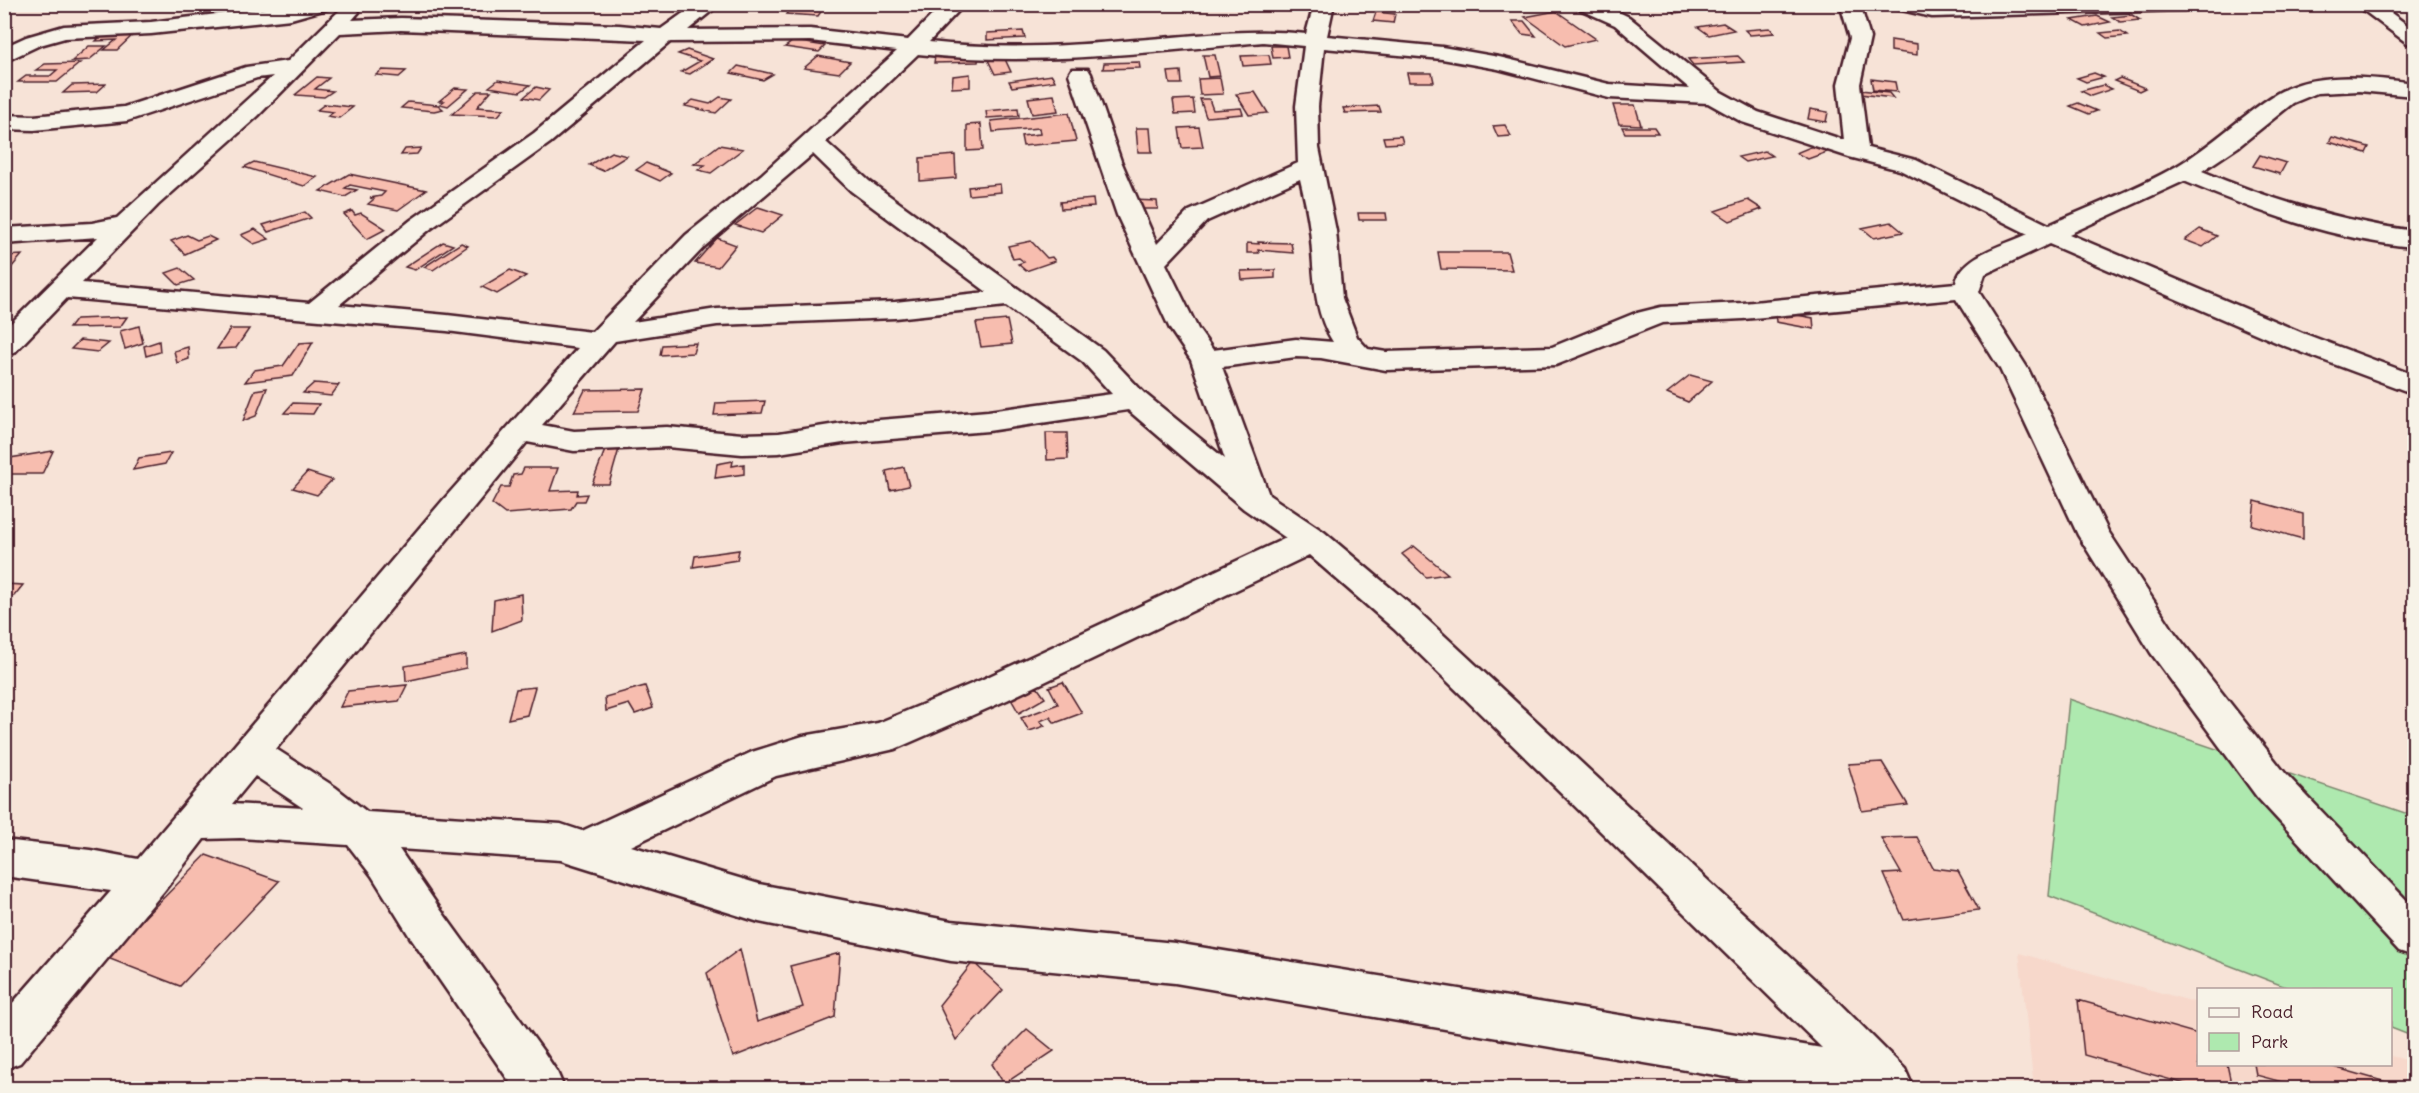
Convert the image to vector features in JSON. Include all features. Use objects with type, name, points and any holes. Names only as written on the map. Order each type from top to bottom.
[{"type":"street","points":[[5,57],[46,37],[73,31],[151,28],[291,13],[323,4]]},
{"type":"street","points":[[4,347],[64,290],[127,223],[250,111],[291,67],[356,4]]},
{"type":"street","points":[[316,311],[420,225],[542,138],[614,75],[710,4]]},
{"type":"street","points":[[4,1047],[150,878],[347,633],[603,338],[705,230],[767,183],[915,46],[955,4]]},
{"type":"street","points":[[1324,4],[1314,39],[1308,111],[1310,166],[1323,230],[1328,300],[1341,336],[1358,355]]},
{"type":"street","points":[[1584,4],[1620,13],[1713,97],[1750,117],[1857,152],[1908,165],[2045,233],[2295,339],[2415,385]]},
{"type":"street","points":[[1850,4],[1860,38],[1849,84],[1857,152]]},
{"type":"street","points":[[1900,4],[1932,11],[2184,4]]},
{"type":"street","points":[[2366,4],[2415,39]]},
{"type":"street","points":[[46,37],[47,32],[68,13]]},
{"type":"street","points":[[333,27],[411,25],[620,31],[666,36],[810,35],[941,50],[1022,53],[1146,46],[1244,36],[1314,39],[1390,47],[1499,63],[1610,91],[1713,97]]},
{"type":"street","points":[[4,122],[28,123],[127,114],[254,72],[291,67]]},
{"type":"street","points":[[1080,74],[1130,215],[1184,329],[1205,360],[1255,501]]},
{"type":"street","points":[[1205,360],[1296,348],[1402,362],[1556,356],[1643,320],[1661,315],[1743,311],[1964,290],[1969,287],[1971,274],[1976,268],[2045,233],[2184,172],[2230,142],[2285,98],[2314,87],[2360,84],[2415,89]]},
{"type":"street","points":[[812,141],[860,186],[1093,356],[1134,400],[1255,501],[1312,540],[1406,620],[1813,1008],[1893,1089]]},
{"type":"street","points":[[1154,262],[1198,216],[1310,166]]},
{"type":"street","points":[[2184,172],[2267,206],[2355,229],[2415,239]]},
{"type":"street","points":[[4,236],[92,231],[127,223]]},
{"type":"street","points":[[64,290],[603,338],[717,317],[895,310],[1012,297]]},
{"type":"street","points":[[1964,290],[2014,369],[2094,535],[2163,643],[2271,784],[2415,937]]},
{"type":"street","points":[[520,431],[574,441],[667,437],[742,444],[779,443],[843,433],[988,421],[1134,400]]},
{"type":"street","points":[[581,850],[766,763],[803,752],[882,738],[984,695],[1164,612],[1312,540]]},
{"type":"street","points":[[251,753],[358,829],[373,845],[426,924],[473,986],[541,1089]]},
{"type":"street","points":[[196,822],[240,821],[561,842],[759,903],[951,940],[1175,963],[1863,1078],[1884,1089]]},
{"type":"street","points":[[4,858],[90,868],[130,878],[150,878]]},
{"type":"shaded area","points":[[2019,953],[2197,1003],[2197,1066],[2392,1066],[2392,1056],[2414,1062],[2414,1088],[2034,1088]]},
{"type":"green space","points":[[2069,699],[2414,816],[2414,1037],[2392,1028],[2392,988],[2288,988],[2049,896]]},
{"type":"building","points":[[389,4],[419,4],[416,7],[385,8]]},
{"type":"building","points":[[1691,4],[1698,10],[1675,13],[1668,7]]},
{"type":"building","points":[[793,5],[825,6],[818,16],[786,14]]},
{"type":"building","points":[[1556,11],[1596,39],[1565,46],[1525,17]]},
{"type":"building","points":[[1376,12],[1395,14],[1393,23],[1373,21]]},
{"type":"building","points":[[2132,15],[2140,20],[2120,22],[2112,17]]},
{"type":"building","points":[[2097,16],[2110,22],[2085,27],[2072,20]]},
{"type":"building","points":[[1512,21],[1524,21],[1536,36],[1522,34]]},
{"type":"building","points":[[1723,23],[1734,30],[1709,35],[1698,27]]},
{"type":"building","points":[[1770,28],[1774,33],[1750,35],[1745,30]]},
{"type":"building","points":[[1023,31],[1025,38],[987,40],[987,33]]},
{"type":"building","points":[[2120,31],[2127,36],[2107,38],[2100,33]]},
{"type":"building","points":[[134,34],[117,50],[104,50],[116,40],[96,41],[102,35]]},
{"type":"building","points":[[1891,40],[1917,44],[1917,55],[1891,51]]},
{"type":"building","points":[[794,41],[825,46],[819,52],[785,47]]},
{"type":"building","points":[[89,46],[106,46],[89,60],[72,61]]},
{"type":"building","points":[[1271,46],[1286,46],[1288,57],[1273,58]]},
{"type":"building","points":[[687,50],[713,59],[690,74],[681,72],[700,61],[678,54]]},
{"type":"building","points":[[1203,55],[1215,55],[1220,76],[1208,77]]},
{"type":"building","points":[[1269,55],[1271,64],[1243,66],[1241,56]]},
{"type":"building","points":[[818,56],[850,62],[839,73],[804,68]]},
{"type":"building","points":[[935,56],[979,56],[978,62],[934,63]]},
{"type":"building","points":[[1738,56],[1744,62],[1693,65],[1688,59]]},
{"type":"building","points":[[1004,57],[1011,72],[995,74],[988,60]]},
{"type":"building","points":[[1139,62],[1140,68],[1103,69],[1104,63]]},
{"type":"building","points":[[80,63],[57,82],[18,82],[26,76],[50,76],[57,70],[36,70],[45,64]]},
{"type":"building","points":[[738,66],[773,74],[763,80],[731,73]]},
{"type":"building","points":[[382,70],[406,71],[399,77],[376,75]]},
{"type":"building","points":[[1181,71],[1182,84],[1170,84],[1168,72]]},
{"type":"building","points":[[1407,73],[1432,73],[1434,82],[1409,82]]},
{"type":"building","points":[[2094,73],[2104,77],[2086,82],[2077,78]]},
{"type":"building","points":[[970,74],[970,87],[952,88],[953,76]]},
{"type":"building","points":[[1052,75],[1055,81],[1012,87],[1009,81]]},
{"type":"building","points":[[317,77],[329,78],[315,89],[333,91],[324,97],[295,95]]},
{"type":"building","points":[[1220,78],[1223,94],[1200,95],[1198,79]]},
{"type":"building","points":[[2120,78],[2145,88],[2139,91],[2114,81]]},
{"type":"building","points":[[1871,79],[1895,82],[1897,92],[1873,90]]},
{"type":"building","points":[[498,80],[530,85],[520,92],[489,87]]},
{"type":"building","points":[[106,84],[97,92],[63,93],[72,85]]},
{"type":"building","points":[[2103,85],[2112,89],[2091,96],[2081,91]]},
{"type":"building","points":[[536,87],[549,90],[539,100],[524,97]]},
{"type":"building","points":[[455,88],[468,89],[448,106],[440,104],[444,101],[439,101]]},
{"type":"building","points":[[1860,90],[1889,93],[1893,98],[1860,94]]},
{"type":"building","points":[[478,91],[491,91],[477,107],[504,109],[498,116],[452,114]]},
{"type":"building","points":[[1255,92],[1268,113],[1249,115],[1236,94]]},
{"type":"building","points":[[1054,95],[1058,111],[1032,114],[1028,98]]},
{"type":"building","points":[[720,97],[731,99],[716,113],[685,106],[693,100],[710,104]]},
{"type":"building","points":[[1193,99],[1195,113],[1175,114],[1173,100]]},
{"type":"building","points":[[1200,99],[1209,99],[1213,110],[1241,108],[1243,114],[1206,117]]},
{"type":"building","points":[[408,102],[438,105],[443,109],[434,111],[401,108]]},
{"type":"building","points":[[2078,103],[2097,111],[2089,114],[2070,106]]},
{"type":"building","points":[[325,104],[353,107],[339,118],[328,116],[334,112],[317,110]]},
{"type":"building","points":[[1613,105],[1635,105],[1641,125],[1619,124]]},
{"type":"building","points":[[1379,106],[1381,112],[1345,113],[1343,108]]},
{"type":"building","points":[[1018,108],[1019,116],[987,118],[986,111]]},
{"type":"building","points":[[1810,109],[1828,112],[1826,122],[1808,119]]},
{"type":"building","points":[[1069,113],[1076,141],[1023,146],[1021,136],[1040,134],[1039,128],[993,132],[991,121]]},
{"type":"building","points":[[981,124],[983,150],[967,151],[967,125]]},
{"type":"building","points":[[1505,125],[1511,136],[1498,137],[1493,126]]},
{"type":"building","points":[[1199,127],[1203,147],[1182,148],[1179,128]]},
{"type":"building","points":[[1622,127],[1654,127],[1658,133],[1625,133]]},
{"type":"building","points":[[1136,128],[1150,128],[1152,152],[1138,152]]},
{"type":"building","points":[[1401,136],[1403,143],[1385,144],[1383,137]]},
{"type":"building","points":[[2332,137],[2369,147],[2366,153],[2329,142]]},
{"type":"building","points":[[719,145],[743,149],[711,173],[698,170],[705,165],[694,164]]},
{"type":"building","points":[[1815,145],[1827,152],[1808,159],[1796,153]]},
{"type":"building","points":[[421,148],[417,154],[401,155],[405,149]]},
{"type":"building","points":[[1765,151],[1772,156],[1745,162],[1738,157]]},
{"type":"building","points":[[611,152],[627,156],[603,171],[589,165]]},
{"type":"building","points":[[955,155],[956,178],[920,181],[920,158]]},
{"type":"building","points":[[2260,155],[2286,163],[2280,174],[2253,166]]},
{"type":"building","points":[[254,162],[317,177],[304,186],[244,167]]},
{"type":"building","points":[[646,163],[671,173],[660,181],[636,170]]},
{"type":"building","points":[[349,174],[426,190],[398,210],[368,204],[374,199],[370,198],[381,196],[385,192],[350,185],[345,188],[357,190],[345,197],[320,191]]},
{"type":"building","points":[[1000,184],[1001,192],[969,195],[968,187]]},
{"type":"building","points":[[1093,199],[1094,207],[1061,209],[1060,202]]},
{"type":"building","points":[[1132,200],[1157,201],[1158,209],[1132,209]]},
{"type":"building","points":[[1748,200],[1762,209],[1730,221],[1715,211]]},
{"type":"building","points":[[758,207],[783,215],[761,233],[735,225]]},
{"type":"building","points":[[352,211],[355,215],[361,213],[386,229],[367,239],[344,214]]},
{"type":"building","points":[[305,212],[311,218],[268,232],[263,225]]},
{"type":"building","points":[[1358,213],[1386,213],[1387,220],[1359,220]]},
{"type":"building","points":[[1891,222],[1903,232],[1874,238],[1862,228]]},
{"type":"building","points":[[255,229],[269,239],[254,244],[241,235]]},
{"type":"building","points":[[2200,229],[2217,236],[2203,247],[2185,240]]},
{"type":"building","points":[[187,235],[197,240],[208,236],[216,240],[185,254],[171,241]]},
{"type":"building","points":[[717,238],[736,245],[718,267],[695,263]]},
{"type":"building","points":[[1031,241],[1047,258],[1052,257],[1055,261],[1026,271],[1018,264],[1024,262],[1019,258],[1013,259],[1008,246]]},
{"type":"building","points":[[443,242],[453,245],[415,270],[405,267]]},
{"type":"building","points":[[1258,242],[1291,243],[1293,253],[1258,250],[1259,253],[1247,253],[1247,243],[1259,244]]},
{"type":"building","points":[[461,243],[468,246],[433,270],[424,267]]},
{"type":"building","points":[[1438,252],[1507,252],[1512,270],[1441,269]]},
{"type":"building","points":[[22,255],[11,268],[4,268],[4,256]]},
{"type":"building","points":[[180,268],[194,280],[178,285],[166,273]]},
{"type":"building","points":[[510,270],[526,276],[497,294],[482,287]]},
{"type":"building","points":[[1275,270],[1275,278],[1242,280],[1241,271]]},
{"type":"building","points":[[1775,311],[1813,318],[1814,329],[1776,322]]},
{"type":"building","points":[[127,317],[120,327],[69,328],[76,319]]},
{"type":"building","points":[[1007,320],[1012,344],[981,347],[976,323]]},
{"type":"building","points":[[139,326],[143,343],[125,349],[120,331]]},
{"type":"building","points":[[230,329],[249,329],[236,348],[217,349]]},
{"type":"building","points":[[80,340],[109,343],[98,352],[71,349]]},
{"type":"building","points":[[159,341],[160,352],[146,356],[144,346]]},
{"type":"building","points":[[313,342],[293,376],[245,382],[254,370],[283,366],[299,343]]},
{"type":"building","points":[[696,343],[693,353],[660,355],[662,345]]},
{"type":"building","points":[[188,347],[189,359],[177,363],[174,351]]},
{"type":"building","points":[[1690,375],[1712,381],[1688,402],[1667,393]]},
{"type":"building","points":[[314,383],[339,385],[331,396],[303,393]]},
{"type":"building","points":[[267,388],[256,416],[243,421],[255,390]]},
{"type":"building","points":[[645,389],[638,411],[574,412],[585,390]]},
{"type":"building","points":[[765,401],[762,413],[714,415],[716,403]]},
{"type":"building","points":[[293,403],[319,404],[313,414],[284,413]]},
{"type":"building","points":[[1046,433],[1067,433],[1068,459],[1047,460]]},
{"type":"building","points":[[619,449],[609,484],[592,484],[605,450]]},
{"type":"building","points":[[53,451],[42,474],[4,474],[4,459]]},
{"type":"building","points":[[171,453],[165,464],[133,470],[139,458]]},
{"type":"building","points":[[733,461],[732,466],[744,464],[744,474],[715,478],[717,464]]},
{"type":"building","points":[[904,467],[909,486],[890,490],[886,471]]},
{"type":"building","points":[[524,468],[558,468],[550,491],[578,490],[577,495],[587,494],[584,501],[576,501],[571,509],[505,514],[492,504],[501,487],[509,487],[513,475],[521,474]]},
{"type":"building","points":[[307,472],[332,480],[317,495],[293,488]]},
{"type":"building","points":[[2255,501],[2303,514],[2303,539],[2252,525]]},
{"type":"building","points":[[1414,546],[1448,574],[1426,577],[1402,554]]},
{"type":"building","points":[[739,550],[737,560],[693,567],[695,556]]},
{"type":"building","points":[[4,584],[23,585],[14,596],[4,596]]},
{"type":"building","points":[[521,594],[522,620],[492,631],[494,600]]},
{"type":"building","points":[[466,655],[466,668],[406,681],[405,666]]},
{"type":"building","points":[[1063,682],[1082,713],[1055,723],[1050,717],[1040,721],[1045,726],[1029,731],[1021,718],[1058,704],[1049,687]]},
{"type":"building","points":[[407,685],[399,701],[340,707],[348,691]]},
{"type":"building","points":[[645,686],[653,708],[635,714],[629,704],[606,711],[605,697]]},
{"type":"building","points":[[535,687],[527,715],[508,719],[516,689]]},
{"type":"building","points":[[1037,687],[1045,698],[1019,713],[1011,699]]},
{"type":"building","points":[[1882,762],[1908,805],[1862,811],[1848,764]]},
{"type":"building","points":[[1917,837],[1933,868],[1958,871],[1979,910],[1904,920],[1884,874],[1901,873],[1881,838]]},
{"type":"building","points":[[206,855],[279,881],[180,986],[105,957]]},
{"type":"building","points":[[740,949],[757,1022],[803,1007],[790,966],[840,953],[835,1017],[733,1057],[707,973]]},
{"type":"building","points":[[973,962],[1003,990],[956,1040],[939,1005]]},
{"type":"building","points":[[2078,1000],[2197,1034],[2197,1066],[2227,1066],[2232,1088],[2199,1088],[2084,1055]]},
{"type":"building","points":[[1027,1029],[1054,1051],[1004,1084],[992,1064]]},
{"type":"building","points":[[2254,1066],[2330,1066],[2407,1088],[2304,1088],[2256,1075]]}]
